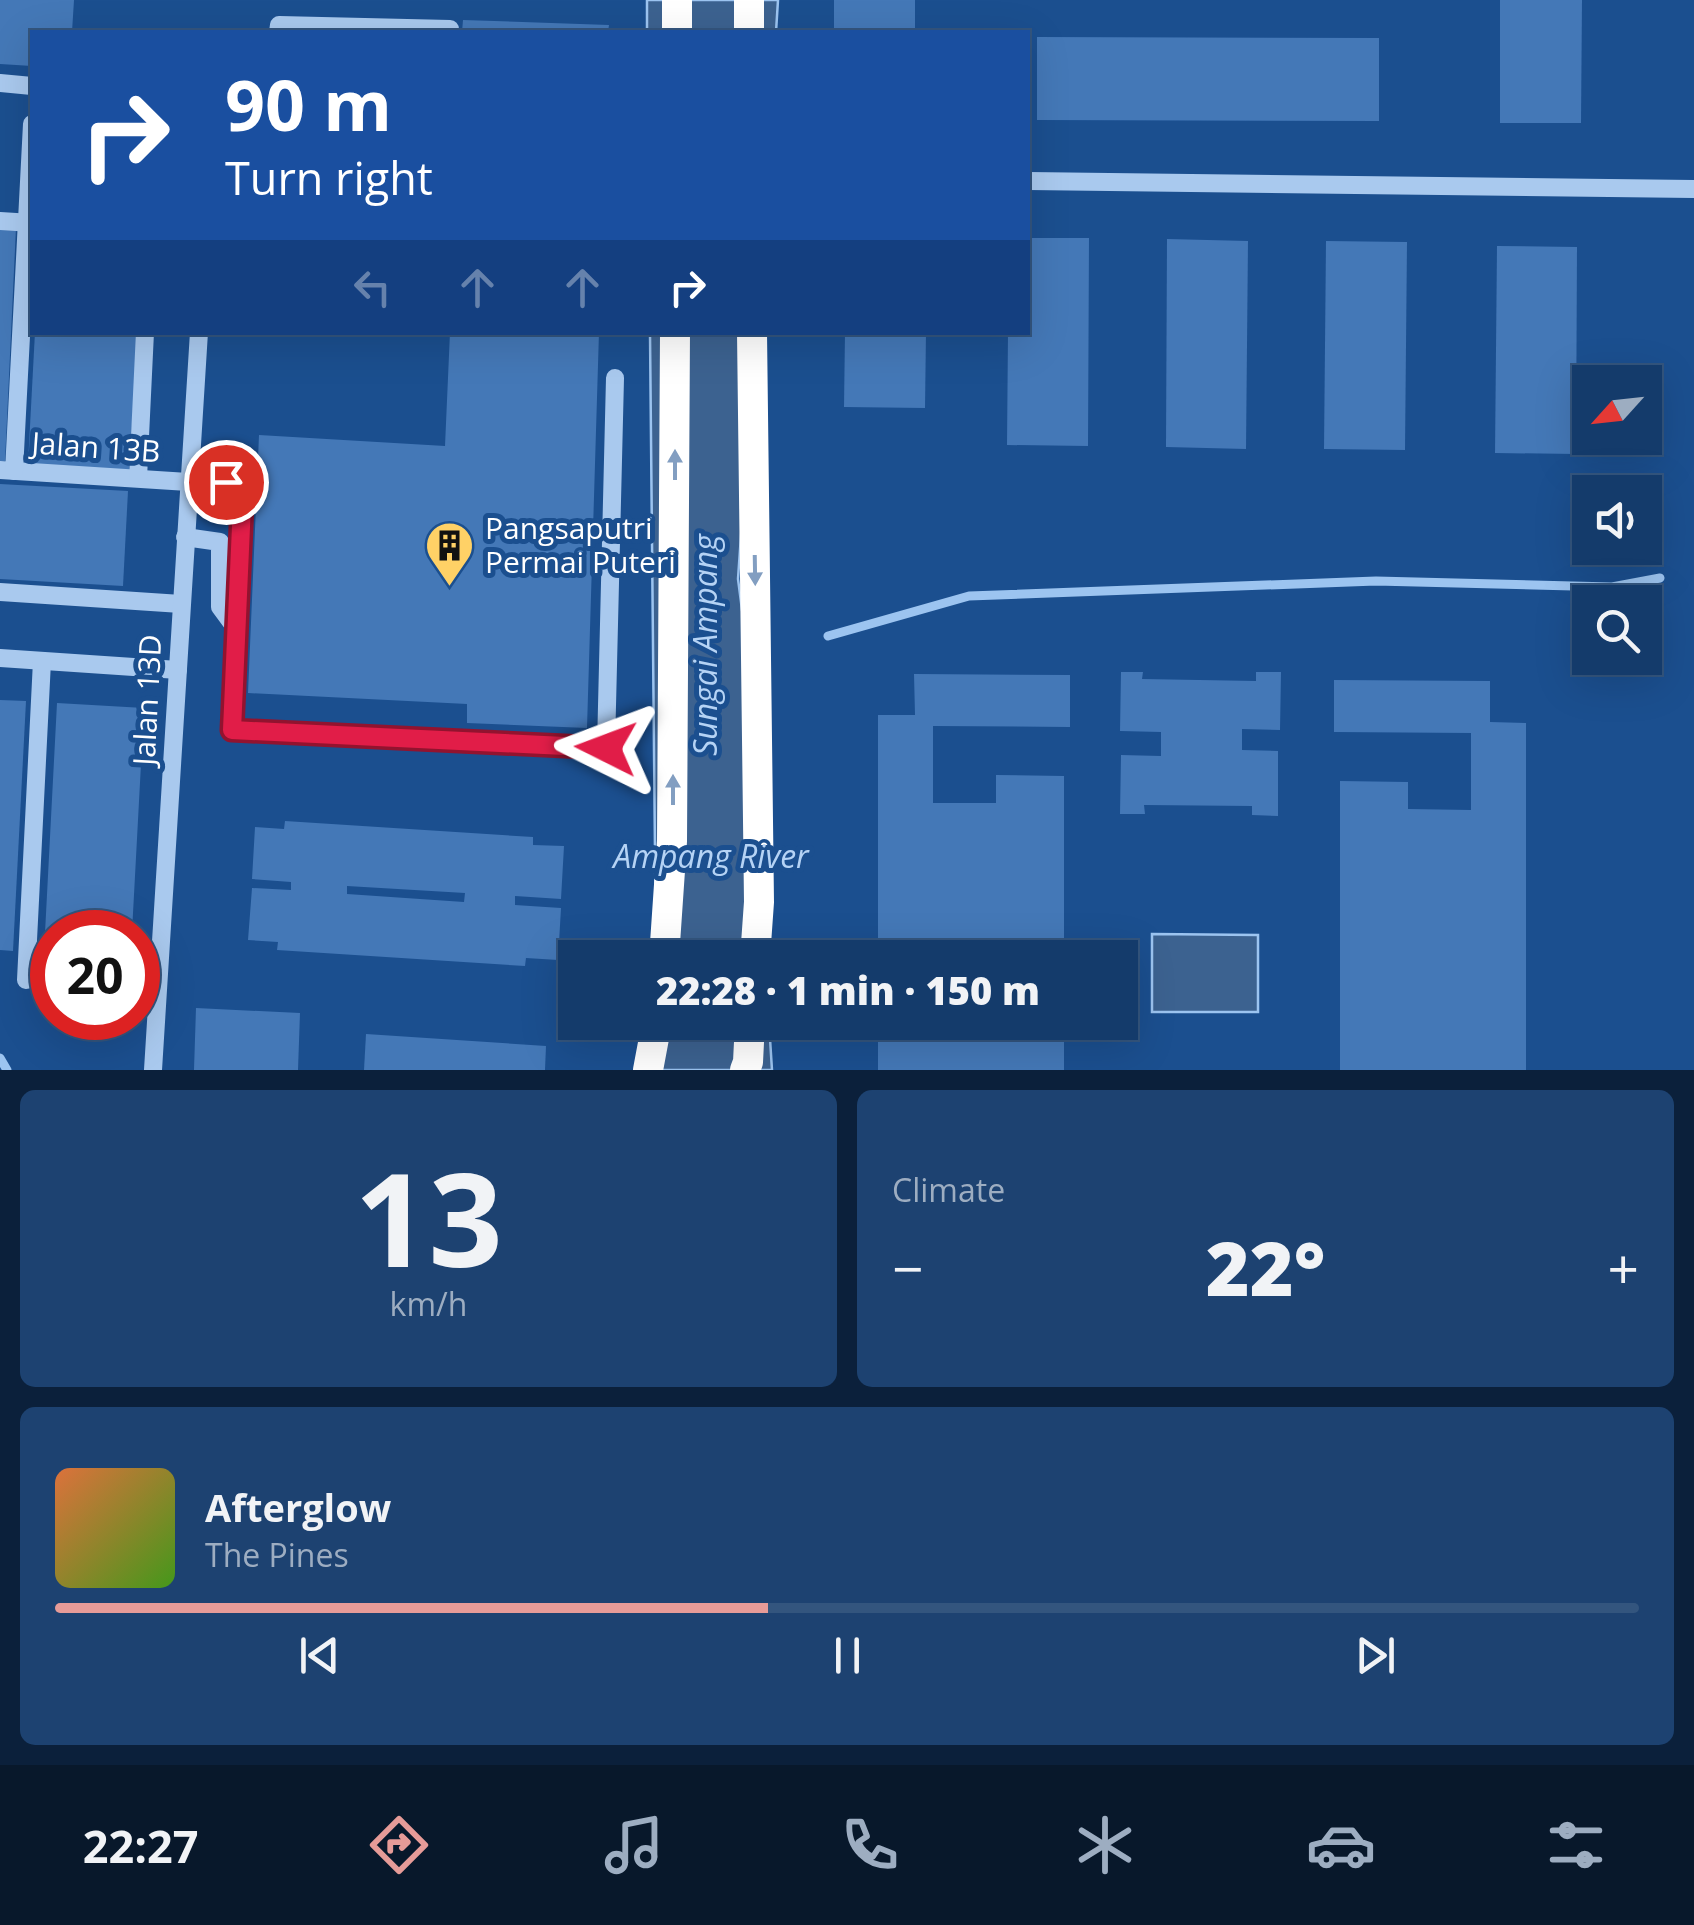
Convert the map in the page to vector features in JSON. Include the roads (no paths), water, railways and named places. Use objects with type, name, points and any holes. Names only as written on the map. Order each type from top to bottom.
[{"type":"highway","points":[[677,0],[677,30]]},
{"type":"highway","points":[[748,0],[749,30]]},
{"type":"highway","points":[[665,940],[672,841],[675,335]]},
{"type":"highway","points":[[752,335],[756,940]]},
{"type":"highway","points":[[648,1070],[654,1040]]},
{"type":"highway","points":[[745,1070],[749,1040]]},
{"type":"street","points":[[278,30],[278,25],[354,30]]},
{"type":"street","points":[[434,30],[450,29]]},
{"type":"street","points":[[0,84],[30,86]]},
{"type":"street","points":[[1030,181],[1694,189]]},
{"type":"street","points":[[0,221],[30,223],[7,470]]},
{"type":"street","points":[[138,478],[145,335]]},
{"type":"street","name":"Jalan 13D","points":[[153,1070],[199,335]]},
{"type":"street","points":[[185,537],[220,542],[220,607],[237,630],[232,730],[606,748],[615,378]]},
{"type":"street","name":"Jalan 13B","points":[[7,470],[226,482],[239,489],[242,504],[237,630]]},
{"type":"street","points":[[0,592],[180,604]]},
{"type":"street","points":[[0,658],[178,670]]},
{"type":"street","points":[[26,980],[42,661]]},
{"type":"water","points":[[647,0],[778,0],[776,30],[647,30]]},
{"type":"water","name":"Ampang River","points":[[650,335],[755,335],[738,579],[764,780],[767,940],[656,940]]},
{"type":"water","points":[[1152,934],[1258,935],[1258,1012],[1152,1012]]},
{"type":"water","points":[[650,1040],[770,1040],[772,1070],[645,1070]]},
{"type":"waterway","points":[[828,636],[969,596],[1376,581],[1612,587],[1660,578]]},
{"type":"waterway","points":[[0,1058],[7,1070]]},
{"type":"place","name":"Pangsaputri Permai Puteri","points":[[450,588]]},
{"type":"water label","name":"Sungai Ampang","points":[[706,645]]}]
